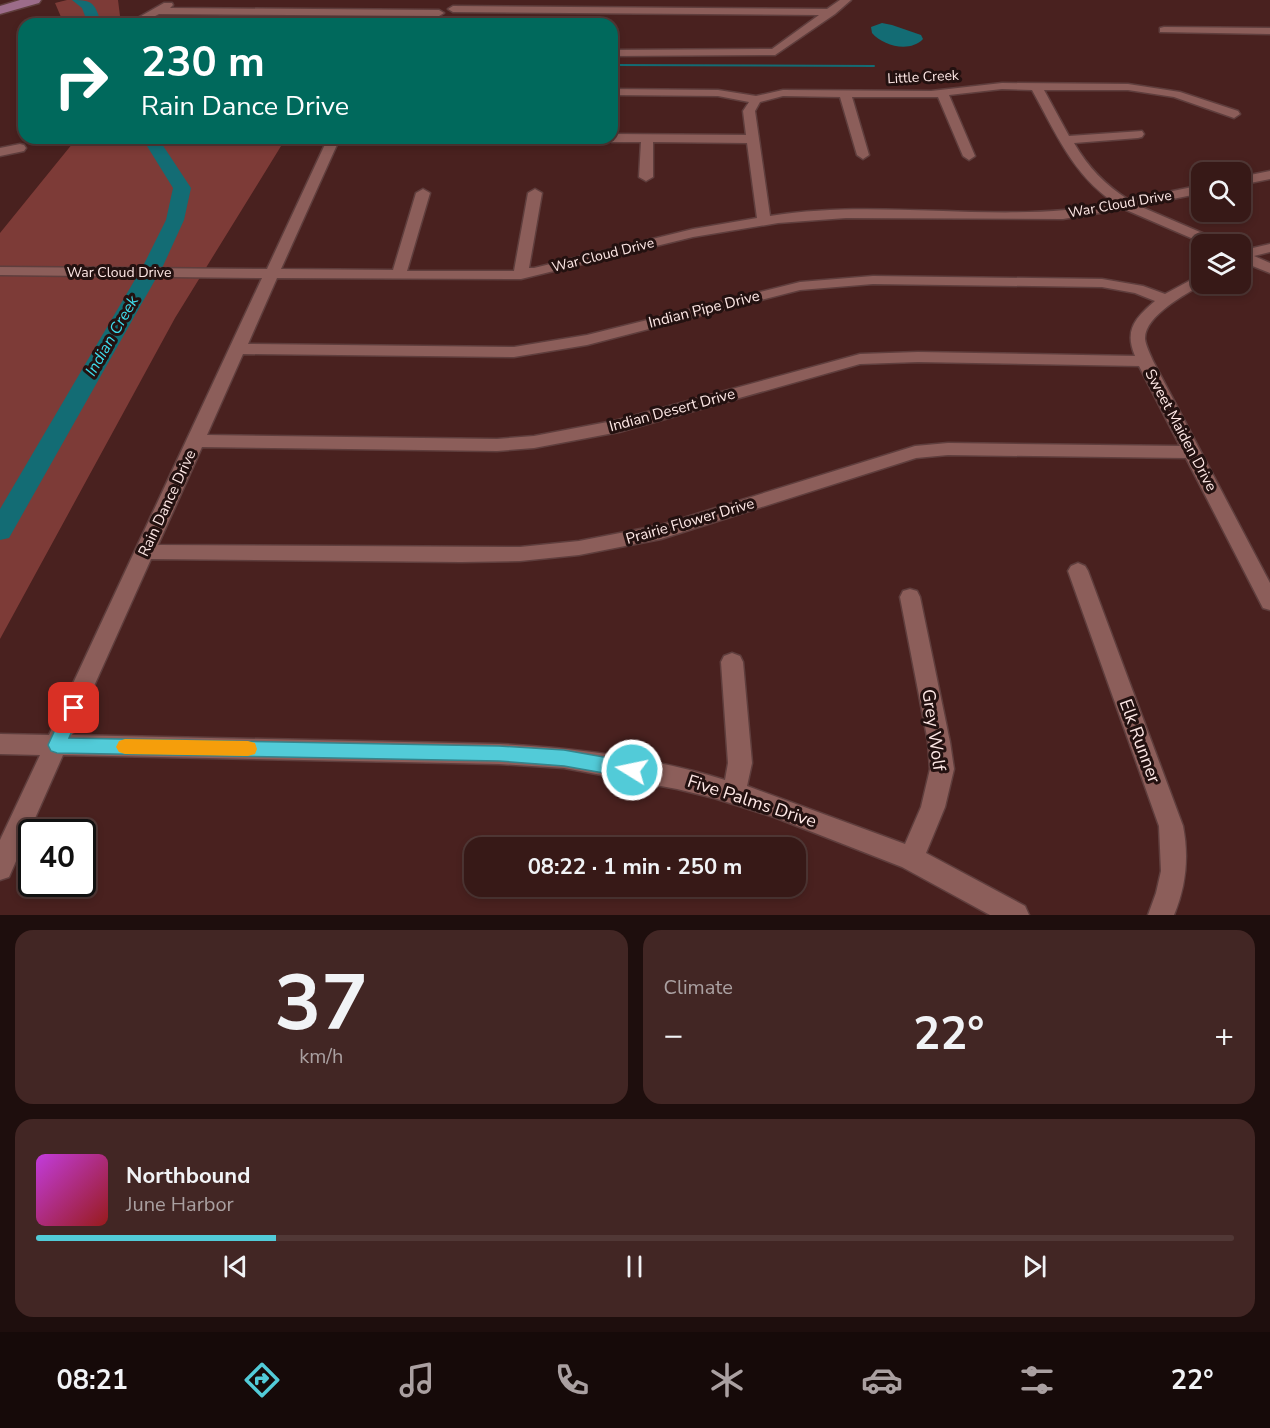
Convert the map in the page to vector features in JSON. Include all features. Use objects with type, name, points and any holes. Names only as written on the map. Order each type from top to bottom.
[{"type":"main road","points":[[0,10],[34,0]]},
{"type":"street","points":[[144,18],[168,5],[170,0]]},
{"type":"street","points":[[618,53],[775,52],[846,0]]},
{"type":"street","points":[[454,8],[831,12]]},
{"type":"street","points":[[157,11],[439,13]]},
{"type":"street","points":[[1164,30],[1270,31]]},
{"type":"street","points":[[1036,86],[1082,165],[1094,180],[1127,204],[1194,234]]},
{"type":"street","name":"Little Creek","points":[[618,92],[718,93],[756,100],[767,95],[783,93],[942,93],[990,87],[1128,87],[1157,90],[1195,99],[1234,114]]},
{"type":"street","points":[[942,93],[969,156]]},
{"type":"street","points":[[845,94],[863,155]]},
{"type":"street","points":[[756,100],[749,107],[764,221]]},
{"type":"street","points":[[1067,140],[1138,134]]},
{"type":"street","points":[[618,138],[752,139]]},
{"type":"street","points":[[646,177],[647,138]]},
{"type":"street","name":"Rain Dance Drive","points":[[0,868],[331,144]]},
{"type":"street","points":[[0,152],[20,148]]},
{"type":"street","points":[[1251,179],[1270,175]]},
{"type":"street","name":"War Cloud Drive","points":[[0,271],[521,274],[693,233],[764,221],[846,214],[1043,216],[1084,213],[1191,191]]},
{"type":"street","points":[[399,274],[423,193]]},
{"type":"street","points":[[521,274],[535,193]]},
{"type":"street","points":[[1251,252],[1270,248]]},
{"type":"street","points":[[1251,260],[1270,269]]},
{"type":"street","name":"Indian Pipe Drive","points":[[239,349],[493,352],[540,349],[587,340],[800,286],[853,281],[1102,283],[1138,289],[1168,300]]},
{"type":"street","name":"Sweet Maiden Drive","points":[[1191,285],[1144,319],[1137,339],[1145,360],[1270,602]]},
{"type":"street","name":"Indian Desert Drive","points":[[196,441],[497,445],[534,442],[619,426],[860,359],[918,357],[1145,360]]},
{"type":"street","name":"Prairie Flower Drive","points":[[145,552],[520,554],[610,543],[661,532],[903,454],[926,450],[1192,452]]},
{"type":"street","name":"Elk Runner","points":[[1078,571],[1171,826],[1174,873],[1161,915]]},
{"type":"street","name":"Grey Wolf","points":[[910,597],[939,742],[942,769],[933,807],[911,858]]},
{"type":"street","points":[[732,662],[740,764],[734,793]]},
{"type":"street","name":"Five Palms Drive","points":[[0,744],[499,753],[564,758],[677,778],[734,793],[799,815],[911,858],[1016,915]]},
{"type":"shaded area","points":[[67,0],[118,0],[120,18],[61,18],[55,3]]},
{"type":"shaded area","points":[[72,144],[282,144],[175,318],[0,639],[0,233]]},
{"type":"water","points":[[882,23],[921,35],[923,39],[911,46],[890,44],[872,33],[871,27]]},
{"type":"waterway","name":"Indian Creek","points":[[79,0],[88,6],[93,18]]},
{"type":"waterway","points":[[618,65],[874,66]]},
{"type":"waterway","name":"Indian Creek","points":[[0,531],[153,266],[175,220],[182,188],[154,144]]},
{"type":"slow traffic","points":[[125,747],[248,749]]},
{"type":"route","points":[[74,708],[57,745],[499,753],[564,758],[632,770]]}]
